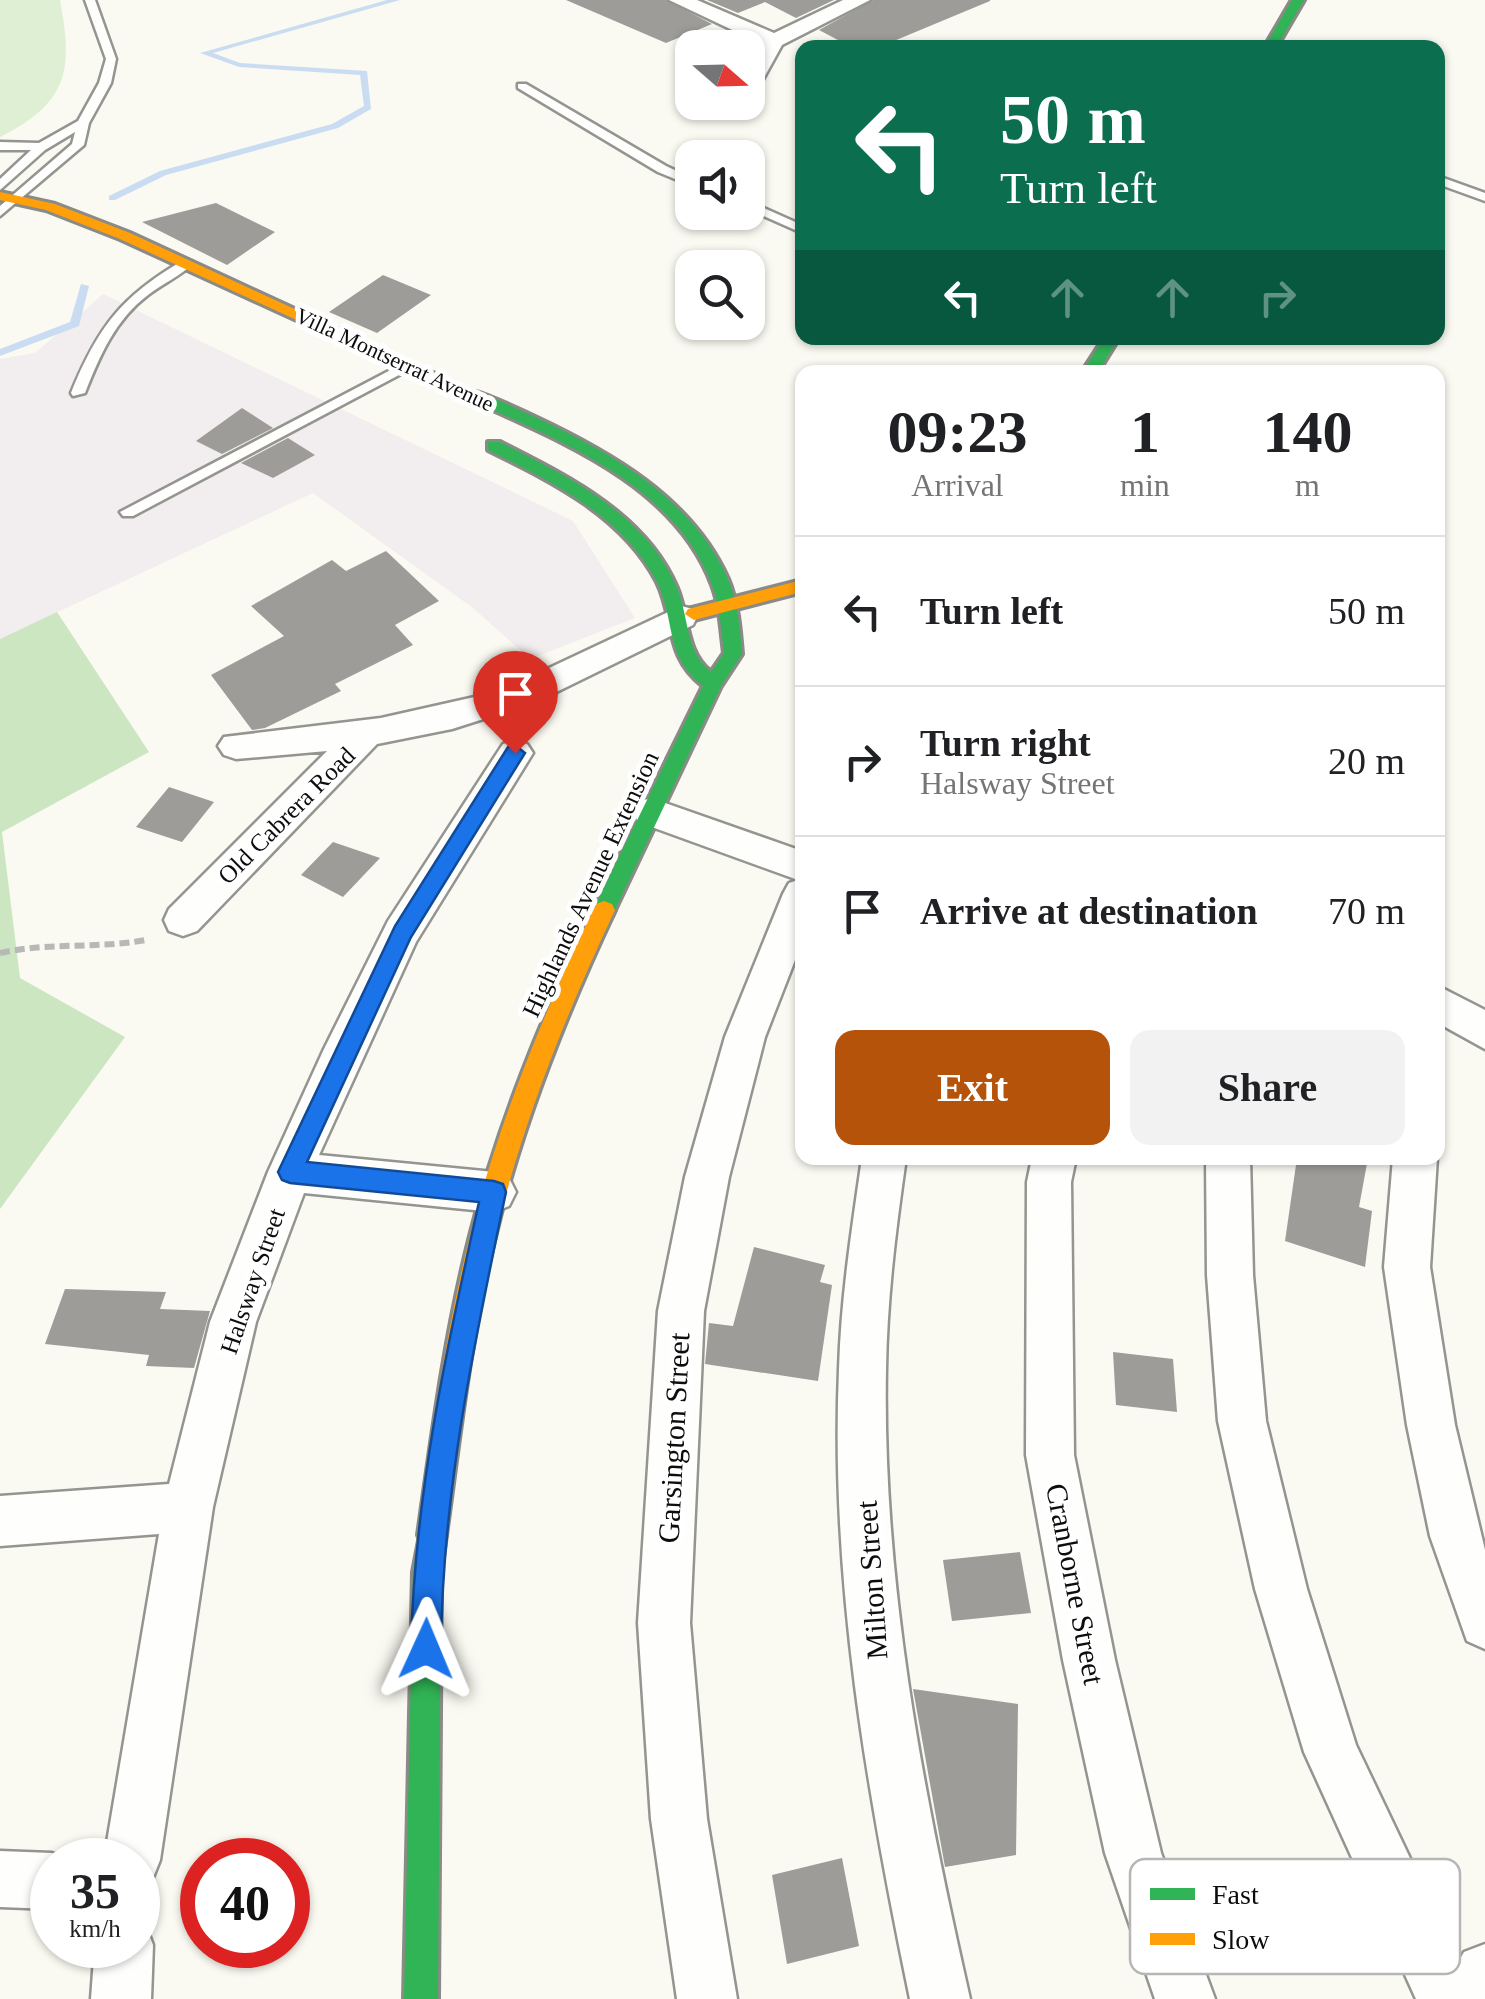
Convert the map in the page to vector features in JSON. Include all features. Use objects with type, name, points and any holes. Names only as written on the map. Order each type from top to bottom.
[{"type":"street","points":[[679,0],[774,41]]},
{"type":"street","points":[[765,57],[774,41],[860,0]]},
{"type":"street","points":[[1275,40],[1298,0]]},
{"type":"street","name":"Villa Montserrat Avenue","points":[[4,198],[50,207],[187,264],[601,454],[665,502],[704,553],[727,605]]},
{"type":"street","points":[[122,270],[186,300]]},
{"type":"street","name":"Villa Montserrat Avenue","points":[[338,372],[404,403]]},
{"type":"street","name":"Villa Montserrat Avenue","points":[[467,433],[569,482],[624,525],[657,566],[681,617]]},
{"type":"street","name":"Old Cabrera Road","points":[[182,920],[364,736],[517,696],[681,617],[795,588]]},
{"type":"street","name":"Highlands Avenue Extension","points":[[421,1999],[427,1572],[456,1368],[494,1192],[559,1004],[732,654],[727,605]]},
{"type":"street","points":[[681,617],[688,662],[714,684]]},
{"type":"street","points":[[236,746],[364,736]]},
{"type":"street","name":"Halsway Street","points":[[135,1838],[188,1507],[234,1322],[290,1172],[402,932],[515,753]]},
{"type":"street","points":[[651,812],[795,863]]},
{"type":"street","name":"Garsington Street","points":[[707,1999],[679,1819],[664,1622],[681,1310],[707,1177],[745,1037],[795,912]]},
{"type":"street","points":[[1445,1013],[1485,1030]]},
{"type":"street","name":"Milton Street","points":[[883,1165],[872,1220],[862,1445],[877,1656],[902,1832],[940,1999]]},
{"type":"street","name":"Cranborne Street","points":[[1053,1165],[1049,1182],[1050,1455],[1088,1660],[1136,1859]]},
{"type":"street","points":[[1228,1165],[1230,1275],[1242,1421],[1281,1589],[1331,1752],[1381,1859]]},
{"type":"street","points":[[1414,1165],[1407,1267],[1431,1425],[1454,1536],[1485,1622]]},
{"type":"street","points":[[290,1172],[494,1192]]},
{"type":"street","points":[[0,1521],[188,1507]]},
{"type":"street","points":[[0,1879],[30,1880]]},
{"type":"street","points":[[121,1999],[123,1968]]},
{"type":"street","points":[[1470,1999],[1485,1973]]},
{"type":"street","name":"Cranborne Street","points":[[1176,1974],[1185,1999]]},
{"type":"street","points":[[1434,1974],[1446,1999]]},
{"type":"lane","points":[[4,198],[78,145],[83,123],[105,83],[112,59],[90,0]]},
{"type":"lane","points":[[522,86],[675,175]]},
{"type":"lane","points":[[4,198],[41,147],[83,123]]},
{"type":"lane","points":[[0,146],[41,147]]},
{"type":"lane","points":[[1445,183],[1485,197]]},
{"type":"lane","points":[[765,212],[795,225]]},
{"type":"lane","points":[[78,392],[98,342],[122,306],[187,264]]},
{"type":"lane","points":[[128,512],[410,366]]},
{"type":"path","points":[[0,952],[34,946],[137,944],[182,920]]},
{"type":"shaded area","points":[[103,294],[573,521],[635,618],[530,659],[473,608],[313,493],[0,639],[0,359],[35,353]]},
{"type":"green space","points":[[0,0],[60,0],[66,46],[61,82],[53,97],[23,124],[0,137]]},
{"type":"green space","points":[[57,612],[149,752],[2,832],[20,978],[125,1037],[0,1209],[0,639]]},
{"type":"building","points":[[566,0],[666,0],[712,24],[697,30],[675,30],[675,39],[666,43]]},
{"type":"building","points":[[707,0],[834,0],[796,18],[765,2],[738,13]]},
{"type":"building","points":[[873,0],[990,0],[896,40],[838,40],[819,30]]},
{"type":"building","points":[[216,203],[275,232],[227,265],[142,222]]},
{"type":"building","points":[[383,275],[431,295],[377,333],[329,312]]},
{"type":"building","points":[[242,408],[273,428],[222,454],[196,441]]},
{"type":"building","points":[[288,438],[315,455],[273,478],[241,463]]},
{"type":"building","points":[[386,551],[439,601],[395,625],[413,645],[335,684],[341,691],[265,728],[252,730],[211,675],[284,636],[251,606],[332,560],[346,571]]},
{"type":"building","points":[[169,787],[214,802],[182,842],[136,827]]},
{"type":"building","points":[[333,842],[380,858],[343,897],[301,875]]},
{"type":"building","points":[[1296,1165],[1367,1165],[1359,1207],[1372,1211],[1365,1267],[1285,1241]]},
{"type":"building","points":[[754,1247],[825,1265],[820,1282],[832,1285],[818,1381],[705,1364],[709,1323],[733,1326]]},
{"type":"building","points":[[65,1289],[166,1292],[160,1309],[210,1311],[194,1368],[146,1366],[149,1355],[45,1344]]},
{"type":"building","points":[[1113,1352],[1173,1359],[1177,1412],[1116,1405]]},
{"type":"building","points":[[1020,1552],[1031,1613],[952,1621],[943,1560]]},
{"type":"building","points":[[913,1689],[1018,1704],[1016,1855],[945,1867]]},
{"type":"building","points":[[842,1858],[859,1946],[787,1964],[772,1875]]},
{"type":"waterway","points":[[112,198],[163,173],[335,126],[368,107],[364,73],[239,65],[204,53],[396,0]]},
{"type":"waterway","points":[[0,353],[75,324],[84,286]]},
{"type":"traffic: fast","points":[[1275,40],[1298,0]]},
{"type":"traffic: fast","points":[[1094,365],[1107,345]]},
{"type":"traffic: fast","points":[[477,397],[580,445],[642,485],[694,537],[715,571],[726,601],[733,654],[713,684],[604,910]]},
{"type":"traffic: fast","points":[[494,446],[592,501],[634,537],[666,583],[690,664],[713,684]]},
{"type":"traffic: fast","points":[[421,1999],[427,1572],[432,1535]]},
{"type":"traffic: slow","points":[[0,196],[50,207],[125,236],[477,397]]},
{"type":"traffic: slow","points":[[694,614],[795,588]]},
{"type":"traffic: slow","points":[[432,1535],[465,1319],[494,1192],[543,1048],[604,910]]},
{"type":"route","points":[[426,1649],[427,1572],[456,1368],[494,1192],[290,1172],[344,1049],[402,932],[515,753]]}]
